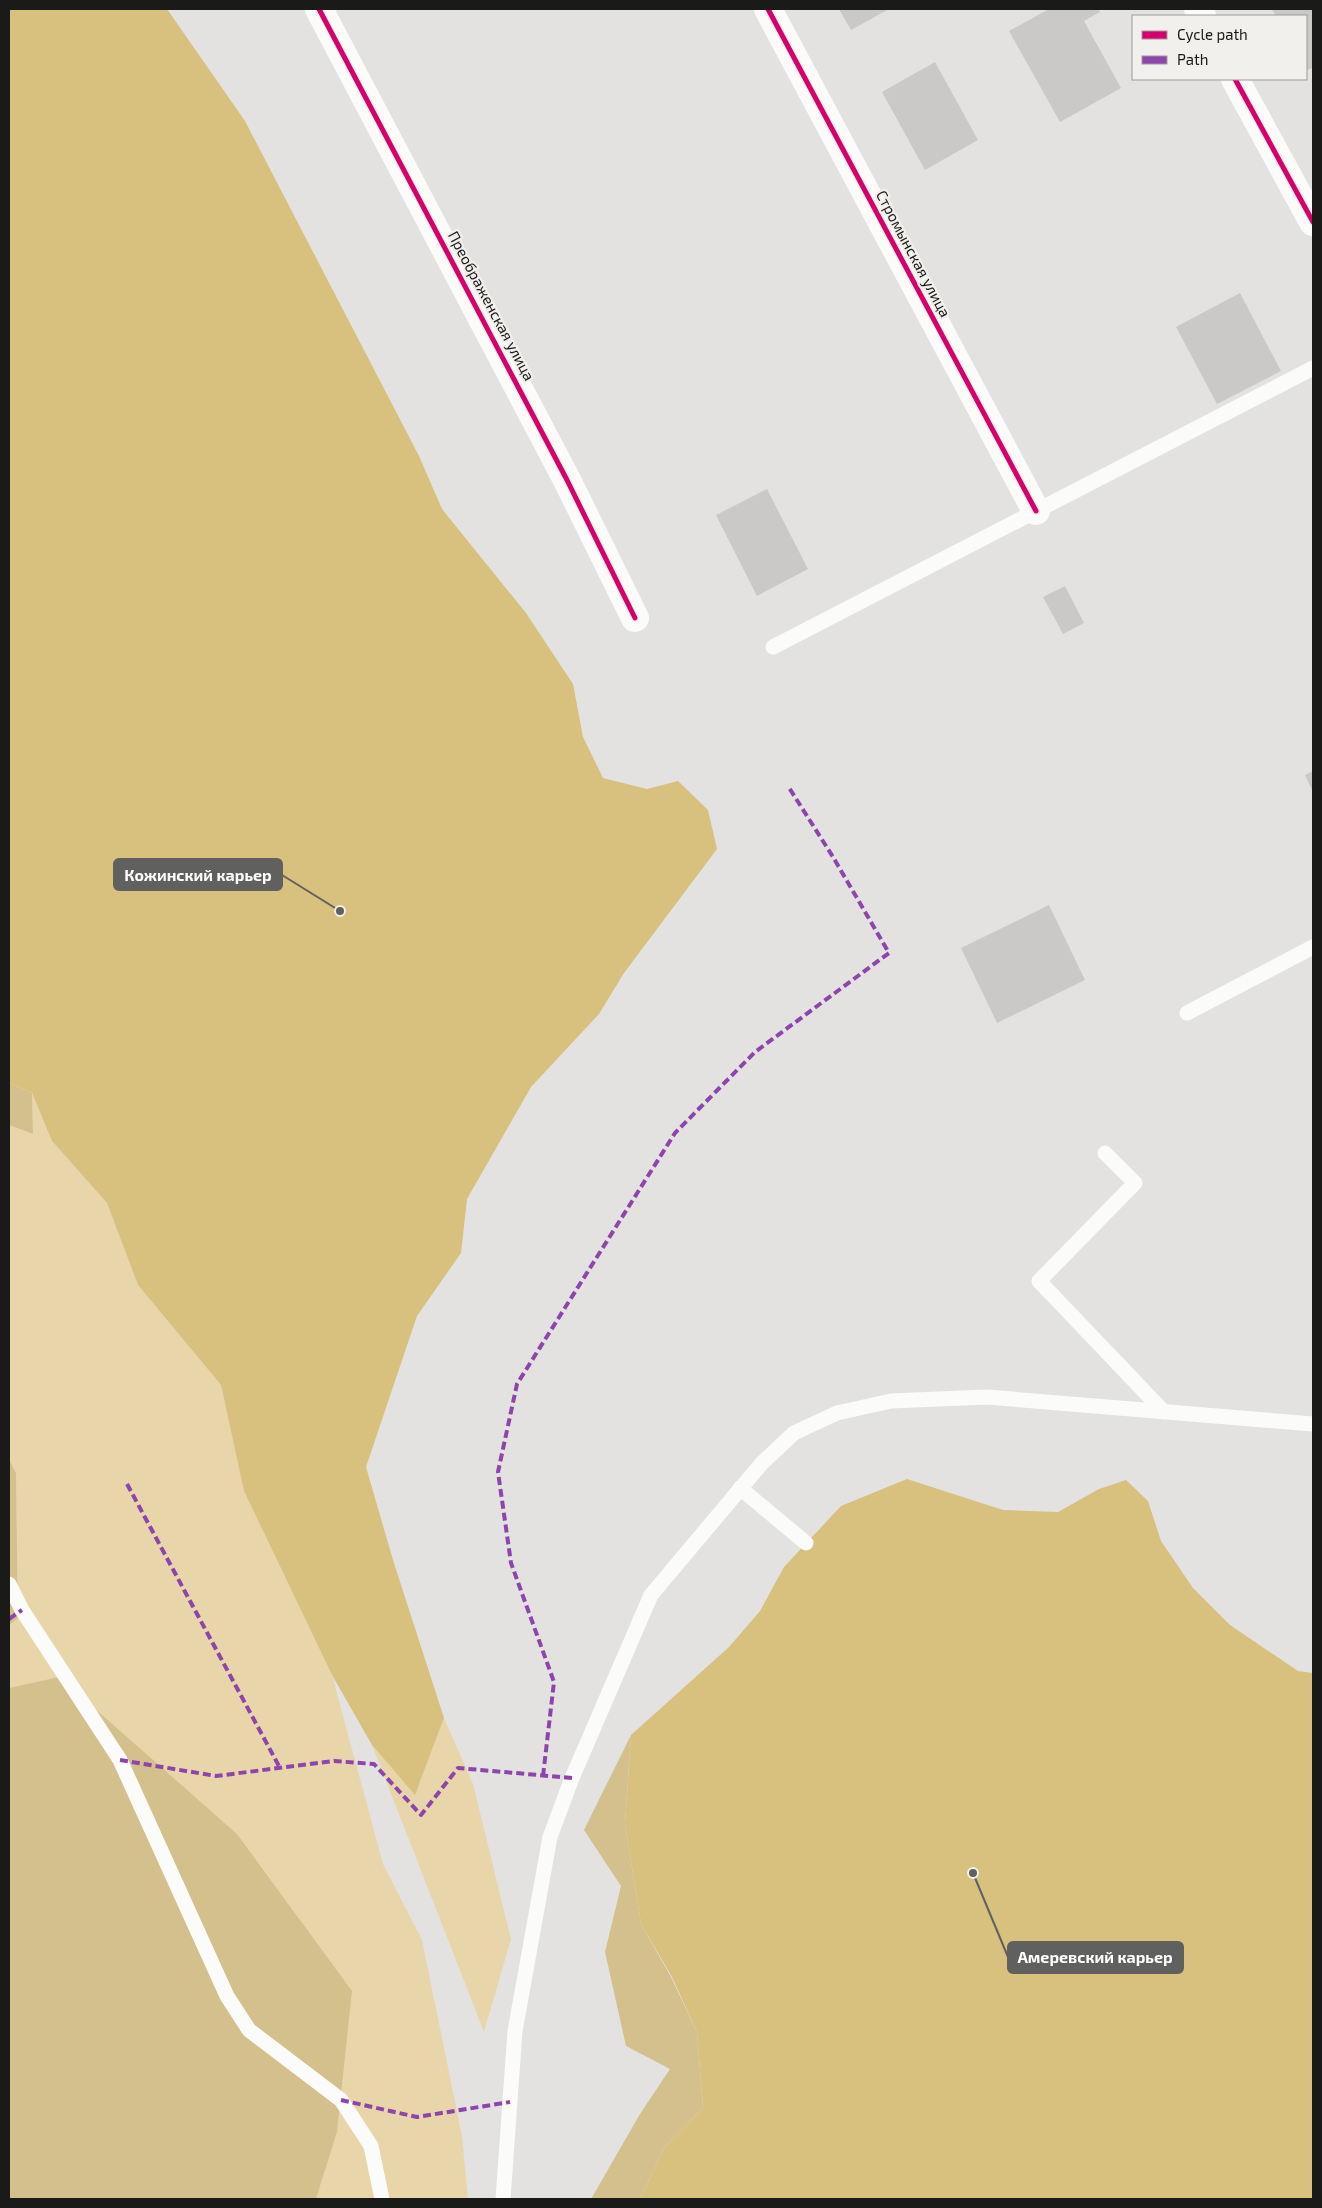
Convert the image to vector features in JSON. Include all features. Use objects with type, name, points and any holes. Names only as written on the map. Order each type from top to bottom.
[{"type":"street","name":"Преображенская улица","points":[[320,9],[563,471],[635,618]]},
{"type":"street","name":"Стромынская улица","points":[[768,9],[1036,511]]},
{"type":"street","points":[[1236,80],[1313,222]]},
{"type":"lane","points":[[773,646],[1313,368]]},
{"type":"lane","points":[[1187,1013],[1313,947]]},
{"type":"lane","points":[[1105,1153],[1135,1183],[1039,1281],[1164,1412]]},
{"type":"lane","points":[[503,2199],[515,2031],[550,1837],[572,1778],[651,1595],[762,1463],[794,1433],[837,1413],[891,1401],[987,1397],[1313,1424]]},
{"type":"lane","points":[[740,1488],[806,1543]]},
{"type":"lane","points":[[9,1584],[22,1610],[120,1760],[227,1996],[249,2030],[341,2100],[370,2146],[382,2199]]},
{"type":"shaded area","points":[[9,9],[167,9],[245,121],[419,456],[442,509],[526,613],[573,684],[583,737],[603,778],[647,789],[678,781],[708,810],[717,849],[624,973],[599,1014],[531,1087],[467,1199],[461,1253],[417,1316],[366,1467],[393,1560],[444,1718],[415,1795],[372,1745],[332,1675],[244,1491],[221,1385],[138,1285],[107,1203],[52,1141],[32,1093],[9,1083]]},
{"type":"shaded area","points":[[9,1083],[32,1093],[33,1134],[9,1125]]},
{"type":"shaded area","points":[[32,1093],[52,1141],[107,1203],[138,1285],[221,1385],[244,1490],[332,1675],[383,1864],[422,1940],[462,2136],[468,2199],[316,2199],[337,2132],[60,1677],[9,1688],[9,1625],[18,1617],[16,1473],[9,1459],[9,1125],[33,1133]]},
{"type":"shaded area","points":[[9,1459],[16,1473],[18,1618],[9,1625]]},
{"type":"shaded area","points":[[907,1479],[1003,1510],[1058,1512],[1099,1489],[1126,1480],[1148,1501],[1161,1541],[1193,1588],[1230,1625],[1298,1671],[1313,1673],[1313,2199],[640,2199],[664,2148],[703,2108],[697,2032],[672,1977],[641,1924],[625,1823],[631,1735],[729,1647],[760,1611],[784,1567],[841,1506]]},
{"type":"shaded area","points":[[59,1677],[237,1834],[352,1991],[337,2132],[316,2199],[9,2199],[9,1688]]},
{"type":"shaded area","points":[[444,1718],[473,1784],[511,1939],[484,2032],[372,1745],[415,1795]]},
{"type":"shaded area","points":[[631,1735],[625,1823],[641,1924],[671,1977],[697,2032],[703,2108],[664,2148],[640,2199],[591,2199],[640,2114],[670,2069],[626,2046],[605,1952],[621,1886],[584,1830]]},
{"type":"building","points":[[839,9],[889,9],[851,30]]},
{"type":"building","points":[[1049,9],[1098,9],[1100,12],[1084,21],[1121,88],[1060,122],[1009,31]]},
{"type":"building","points":[[1272,9],[1313,9],[1313,68],[1307,70],[1307,15],[1275,15]]},
{"type":"building","points":[[935,62],[978,140],[925,170],[882,92]]},
{"type":"building","points":[[1240,293],[1281,371],[1217,404],[1176,327]]},
{"type":"building","points":[[767,489],[808,569],[757,596],[716,515]]},
{"type":"building","points":[[1065,586],[1084,623],[1063,634],[1043,597]]},
{"type":"building","points":[[1313,771],[1313,792],[1305,775]]},
{"type":"building","points":[[1049,905],[1085,980],[997,1023],[961,948]]},
{"type":"marked path","points":[[543,1776],[554,1682],[511,1563],[498,1472],[517,1384],[675,1133],[755,1052],[889,953],[833,857],[788,786]]},
{"type":"marked path","points":[[127,1484],[280,1768]]},
{"type":"marked path","points":[[9,1619],[22,1610]]},
{"type":"marked path","points":[[120,1760],[216,1776],[334,1761],[374,1764],[421,1815],[458,1768],[572,1778]]},
{"type":"marked path","points":[[341,2100],[417,2117],[510,2102]]},
{"type":"cycle path","points":[[319,9],[567,480],[635,618]]},
{"type":"cycle path","points":[[768,9],[1036,511]]},
{"type":"cycle path","points":[[1236,80],[1313,222]]},
{"type":"place","name":"Кожинский карьер","points":[[340,911]]},
{"type":"place","name":"Амеревский карьер","points":[[973,1873]]}]
